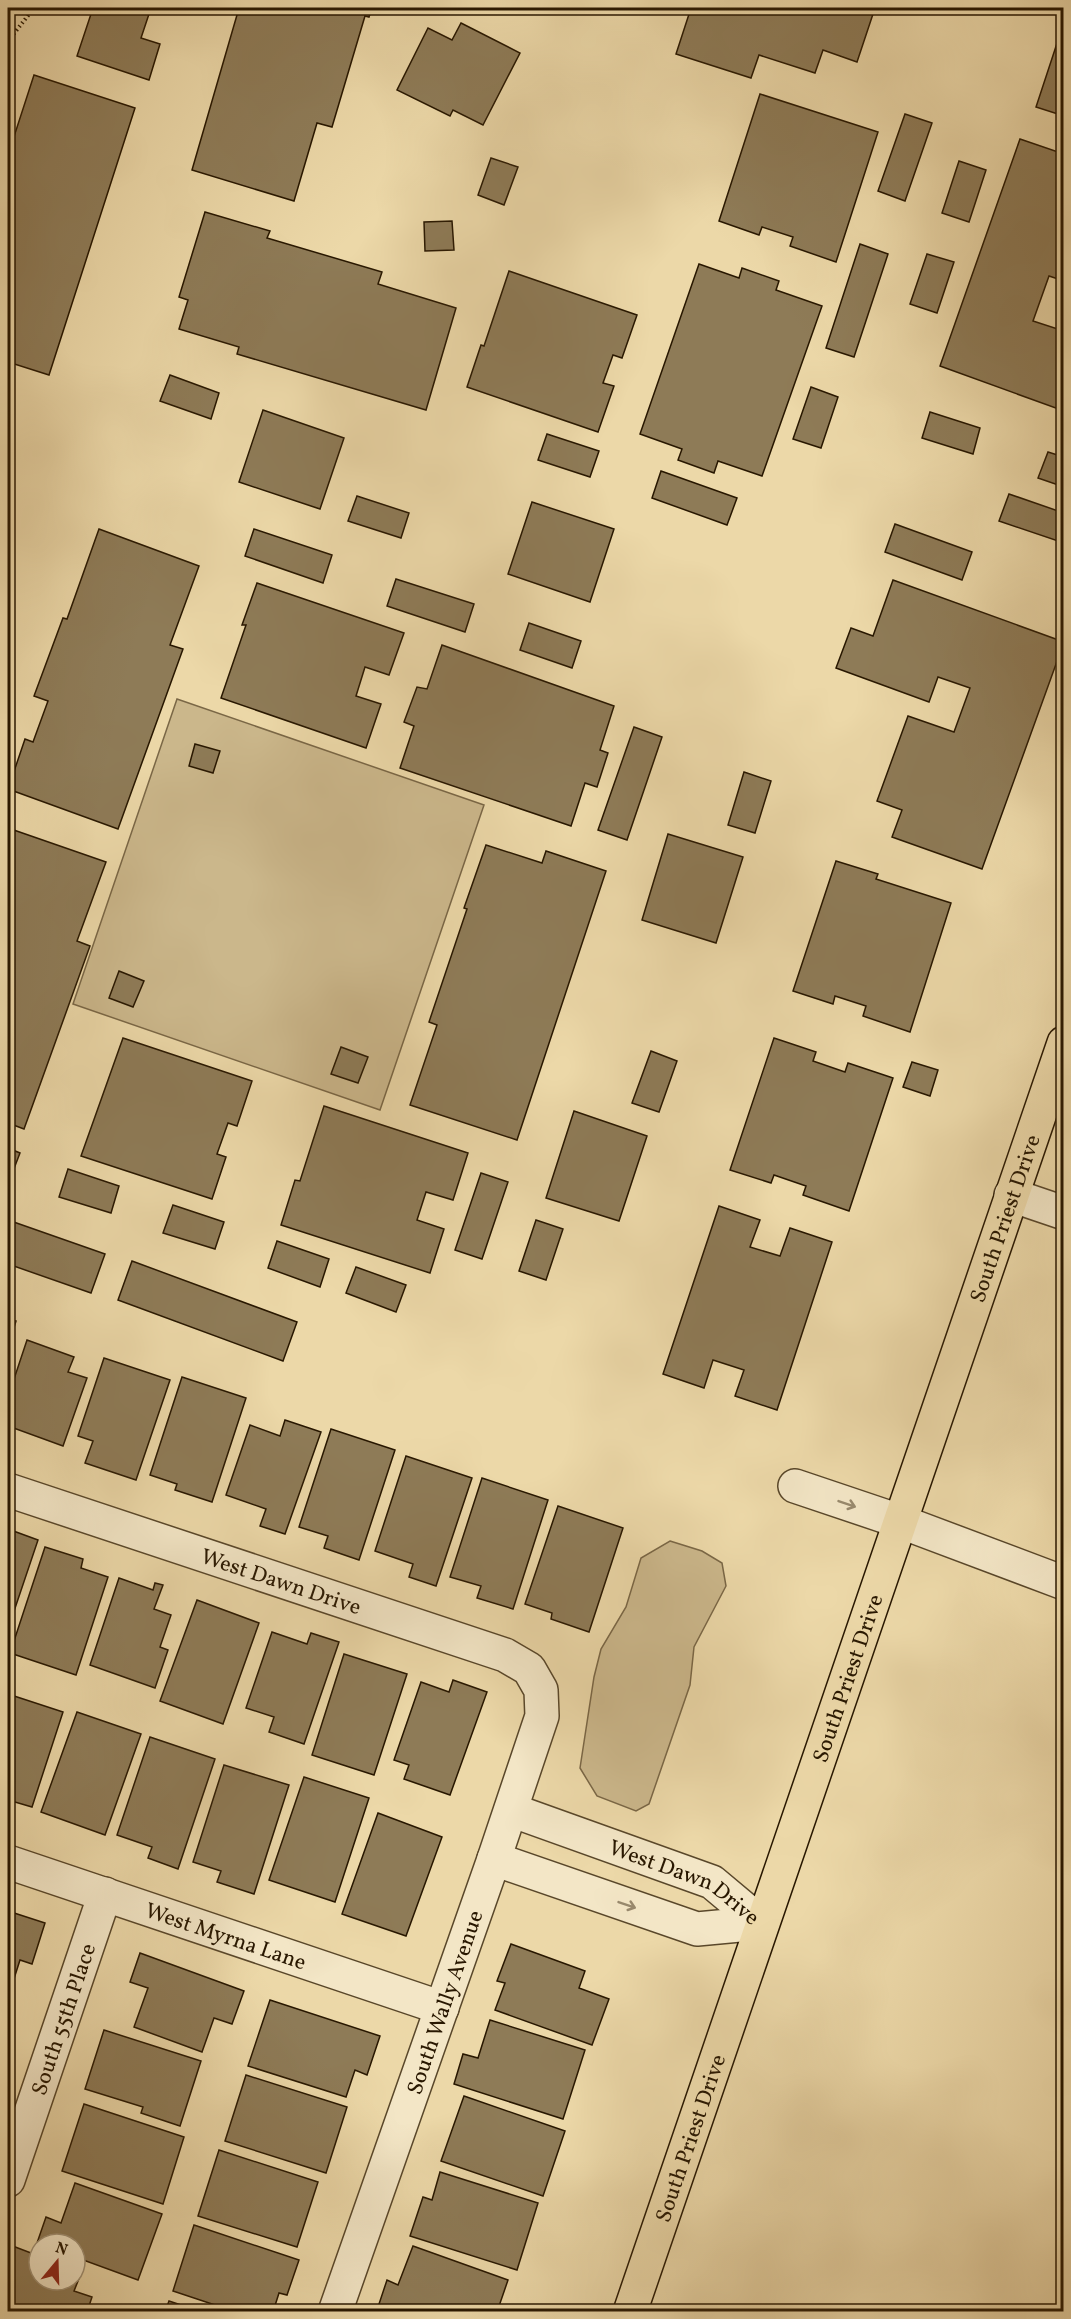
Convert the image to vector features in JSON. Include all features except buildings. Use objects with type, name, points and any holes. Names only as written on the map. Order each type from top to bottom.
[{"type":"main road","name":"South Priest Drive","points":[[630,2312],[761,1923],[1064,1043]]},
{"type":"street","points":[[1011,1195],[1064,1213]]},
{"type":"street","points":[[795,1486],[899,1521],[1064,1583]]},
{"type":"street","name":"West Dawn Drive","points":[[8,1490],[505,1655],[529,1670],[541,1690]]},
{"type":"street","name":"South Wally Avenue","points":[[335,2312],[511,1810],[542,1716],[541,1690]]},
{"type":"street","name":"West Dawn Drive","points":[[511,1810],[712,1882],[761,1923]]},
{"type":"street","points":[[579,1888],[595,1840]]},
{"type":"street","name":"West Dawn Drive","points":[[494,1859],[697,1929],[761,1923]]},
{"type":"street","name":"West Myrna Lane","points":[[8,1862],[442,2008]]},
{"type":"street","name":"South 55th Place","points":[[8,2180],[105,1894]]},
{"type":"path","points":[[8,41],[34,8]]},
{"type":"shaded area","points":[[177,699],[484,805],[380,1110],[73,1004]]},
{"type":"shaded area","points":[[670,1541],[702,1551],[722,1563],[726,1586],[694,1647],[690,1685],[649,1804],[636,1811],[597,1796],[580,1768],[594,1677],[601,1649],[626,1607],[641,1558]]}]
